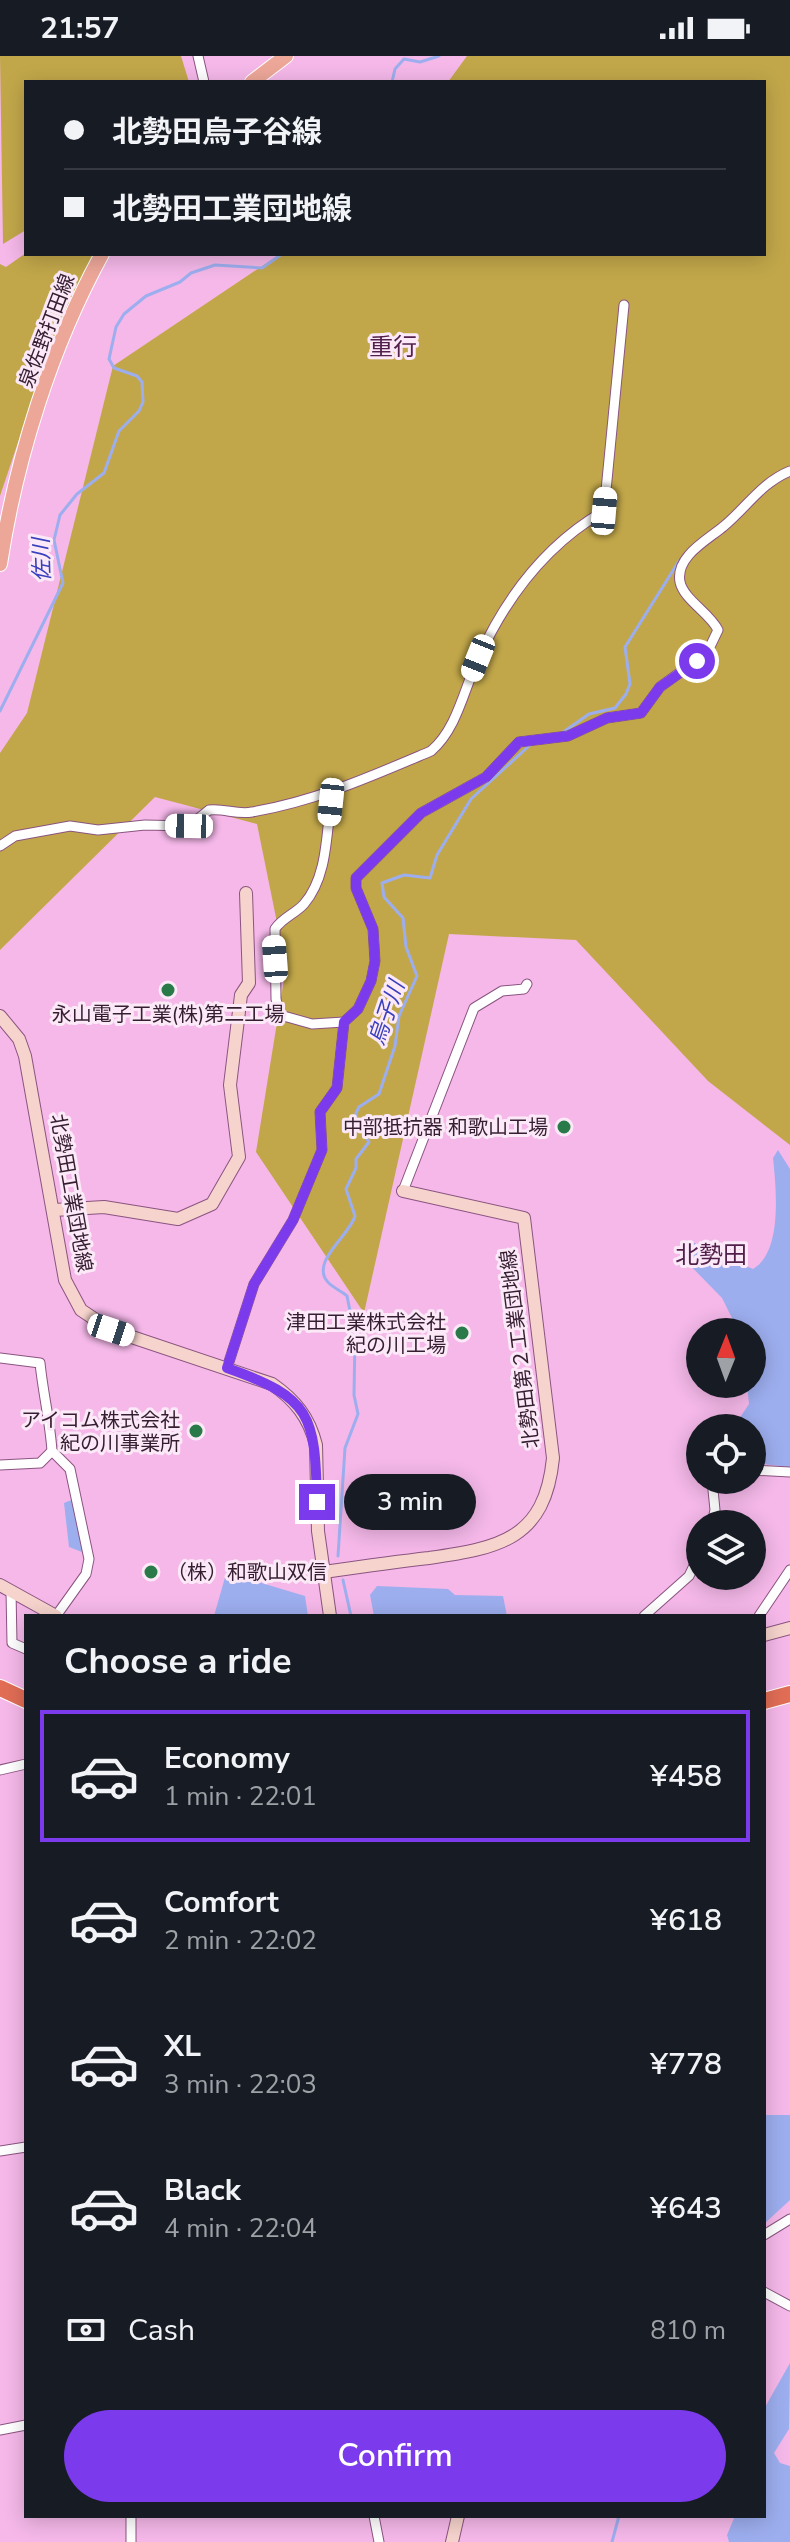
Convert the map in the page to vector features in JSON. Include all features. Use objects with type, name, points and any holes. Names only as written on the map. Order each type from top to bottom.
[{"type":"highway","points":[[0,1688],[24,1699]]},
{"type":"highway","points":[[766,1700],[790,1694]]},
{"type":"main road","points":[[255,80],[286,56]]},
{"type":"main road","name":"泉佐野打田線","points":[[0,564],[9,508],[45,389],[77,299],[101,256]]},
{"type":"street","points":[[198,56],[204,80]]},
{"type":"street","points":[[0,846],[15,836],[70,826],[98,830],[145,825],[189,826],[209,810],[248,813],[332,793],[431,751],[443,741],[478,658],[530,571],[566,537],[604,511],[624,305]]},
{"type":"street","points":[[227,1368],[254,1284],[293,1220],[322,1150],[320,1112],[337,1088],[344,1022],[364,1000],[375,961],[373,929],[356,888],[356,878],[362,868],[421,813],[486,777],[519,742],[583,732],[607,718],[641,713],[660,687],[707,653],[718,630],[681,586],[681,570],[701,542],[725,526],[754,494],[790,471]]},
{"type":"street","points":[[332,793],[323,864],[313,889],[301,907],[275,929],[276,999],[280,1015],[298,1022],[344,1022]]},
{"type":"street","points":[[54,1210],[104,1207],[178,1219],[212,1204],[239,1157],[230,1085],[241,995],[249,983],[246,893]]},
{"type":"street","points":[[403,1191],[474,1008],[502,991],[524,989],[527,984]]},
{"type":"street","name":"北勢田工業団地線","points":[[0,1016],[19,1039],[25,1056],[65,1280],[81,1310],[111,1330],[272,1384],[289,1396],[312,1429],[316,1445],[318,1531],[330,1614]]},
{"type":"street","name":"北勢田第２工業団地線","points":[[324,1572],[485,1550],[524,1528],[541,1508],[550,1486],[553,1458],[524,1218],[403,1191]]},
{"type":"street","points":[[0,1358],[40,1363],[44,1401],[50,1414],[52,1451],[70,1469],[89,1559],[86,1574],[57,1614]]},
{"type":"street","points":[[0,1465],[40,1463],[52,1451]]},
{"type":"street","points":[[766,1471],[790,1472]]},
{"type":"street","points":[[760,1614],[790,1570]]},
{"type":"street","points":[[646,1614],[686,1579]]},
{"type":"street","points":[[5,1588],[52,1614]]},
{"type":"street","points":[[5,1588],[12,1643],[24,1648]]},
{"type":"street","points":[[766,1634],[790,1628]]},
{"type":"street","points":[[0,1770],[24,1764]]},
{"type":"street","points":[[0,2151],[24,2147]]},
{"type":"street","points":[[766,2234],[790,2219]]},
{"type":"street","points":[[766,2293],[790,2306]]},
{"type":"street","points":[[0,2430],[24,2425]]},
{"type":"street","points":[[131,2518],[131,2542]]},
{"type":"street","points":[[374,2518],[379,2542]]},
{"type":"street","points":[[452,2542],[458,2518]]},
{"type":"shaded area","points":[[0,56],[181,56],[188,80],[24,80],[24,231],[3,244]]},
{"type":"shaded area","points":[[467,56],[790,56],[790,1145],[708,1081],[576,940],[449,934],[364,1313],[256,1152],[286,967],[257,824],[155,797],[0,950],[0,753],[27,713],[113,366],[277,256],[766,256],[766,80],[449,80]]},
{"type":"shaded area","points":[[24,254],[93,256],[41,374],[0,496],[0,264],[6,267]]},
{"type":"water","points":[[778,1150],[790,1169],[790,1467],[766,1464],[766,1414],[742,1414],[749,1404],[748,1398],[766,1398],[766,1318],[732,1318],[722,1298],[680,1255],[690,1241],[753,1269],[763,1261],[769,1249],[775,1218],[773,1158]]},
{"type":"water","points":[[74,1499],[82,1552],[69,1547],[64,1503]]},
{"type":"water","points":[[228,1567],[257,1577],[255,1581],[305,1596],[308,1614],[215,1614]]},
{"type":"water","points":[[377,1586],[448,1589],[455,1595],[503,1596],[507,1614],[374,1614],[370,1595]]},
{"type":"water","points":[[766,2115],[790,2115],[790,2200],[766,2222]]},
{"type":"water","points":[[790,2363],[789,2429],[774,2453],[780,2463],[790,2466],[790,2542],[729,2542],[727,2535],[734,2518],[766,2518],[766,2405]]},
{"type":"waterway","points":[[392,80],[395,69],[404,59],[420,62],[439,56]]},
{"type":"waterway","name":"佐川","points":[[0,711],[63,583],[54,540],[60,515],[77,494],[104,473],[119,431],[139,411],[143,402],[142,382],[137,376],[114,368],[109,359],[116,327],[124,314],[146,296],[180,282],[191,273],[215,265],[262,268],[279,256]]},
{"type":"waterway","name":"烏子川","points":[[562,733],[589,714],[615,708],[626,694],[630,684],[625,647],[679,561]]},
{"type":"waterway","name":"烏子川","points":[[338,1556],[345,1448],[358,1414],[354,1395],[355,1336],[347,1296],[327,1281],[323,1273],[324,1265],[355,1216],[346,1189],[356,1168],[356,1159],[369,1142],[357,1125],[356,1113],[359,1107],[379,1094],[395,1046],[399,1016],[417,976],[406,947],[403,918],[384,897],[382,883],[404,875],[430,878],[437,855],[471,799],[530,745]]},
{"type":"waterway","name":"烏子川","points":[[343,1580],[351,1614]]},
{"type":"waterway","name":"烏子川","points":[[612,2542],[618,2518]]},
{"type":"place","name":"永山電子工業(株)第二工場","points":[[168,990]]},
{"type":"place","name":"中部抵抗器 和歌山工場","points":[[564,1127]]},
{"type":"place","name":"津田工業株式会社 紀の川工場","points":[[462,1333]]},
{"type":"place","name":"アイコム株式会社 紀の川事業所","points":[[196,1431]]},
{"type":"place","name":"（株）和歌山双信","points":[[151,1572]]},
{"type":"district","name":"重行","points":[[393,347]]},
{"type":"district","name":"北勢田","points":[[711,1255]]},
{"type":"route","points":[[317,1502],[316,1445],[302,1411],[289,1396],[272,1384],[227,1368],[254,1284],[293,1220],[322,1150],[320,1112],[337,1088],[344,1022],[358,1009],[371,981],[375,961],[373,929],[356,888],[356,878],[385,845],[401,835],[421,813],[486,777],[519,742],[568,736],[583,732],[607,718],[641,713],[660,687],[697,661]]}]
